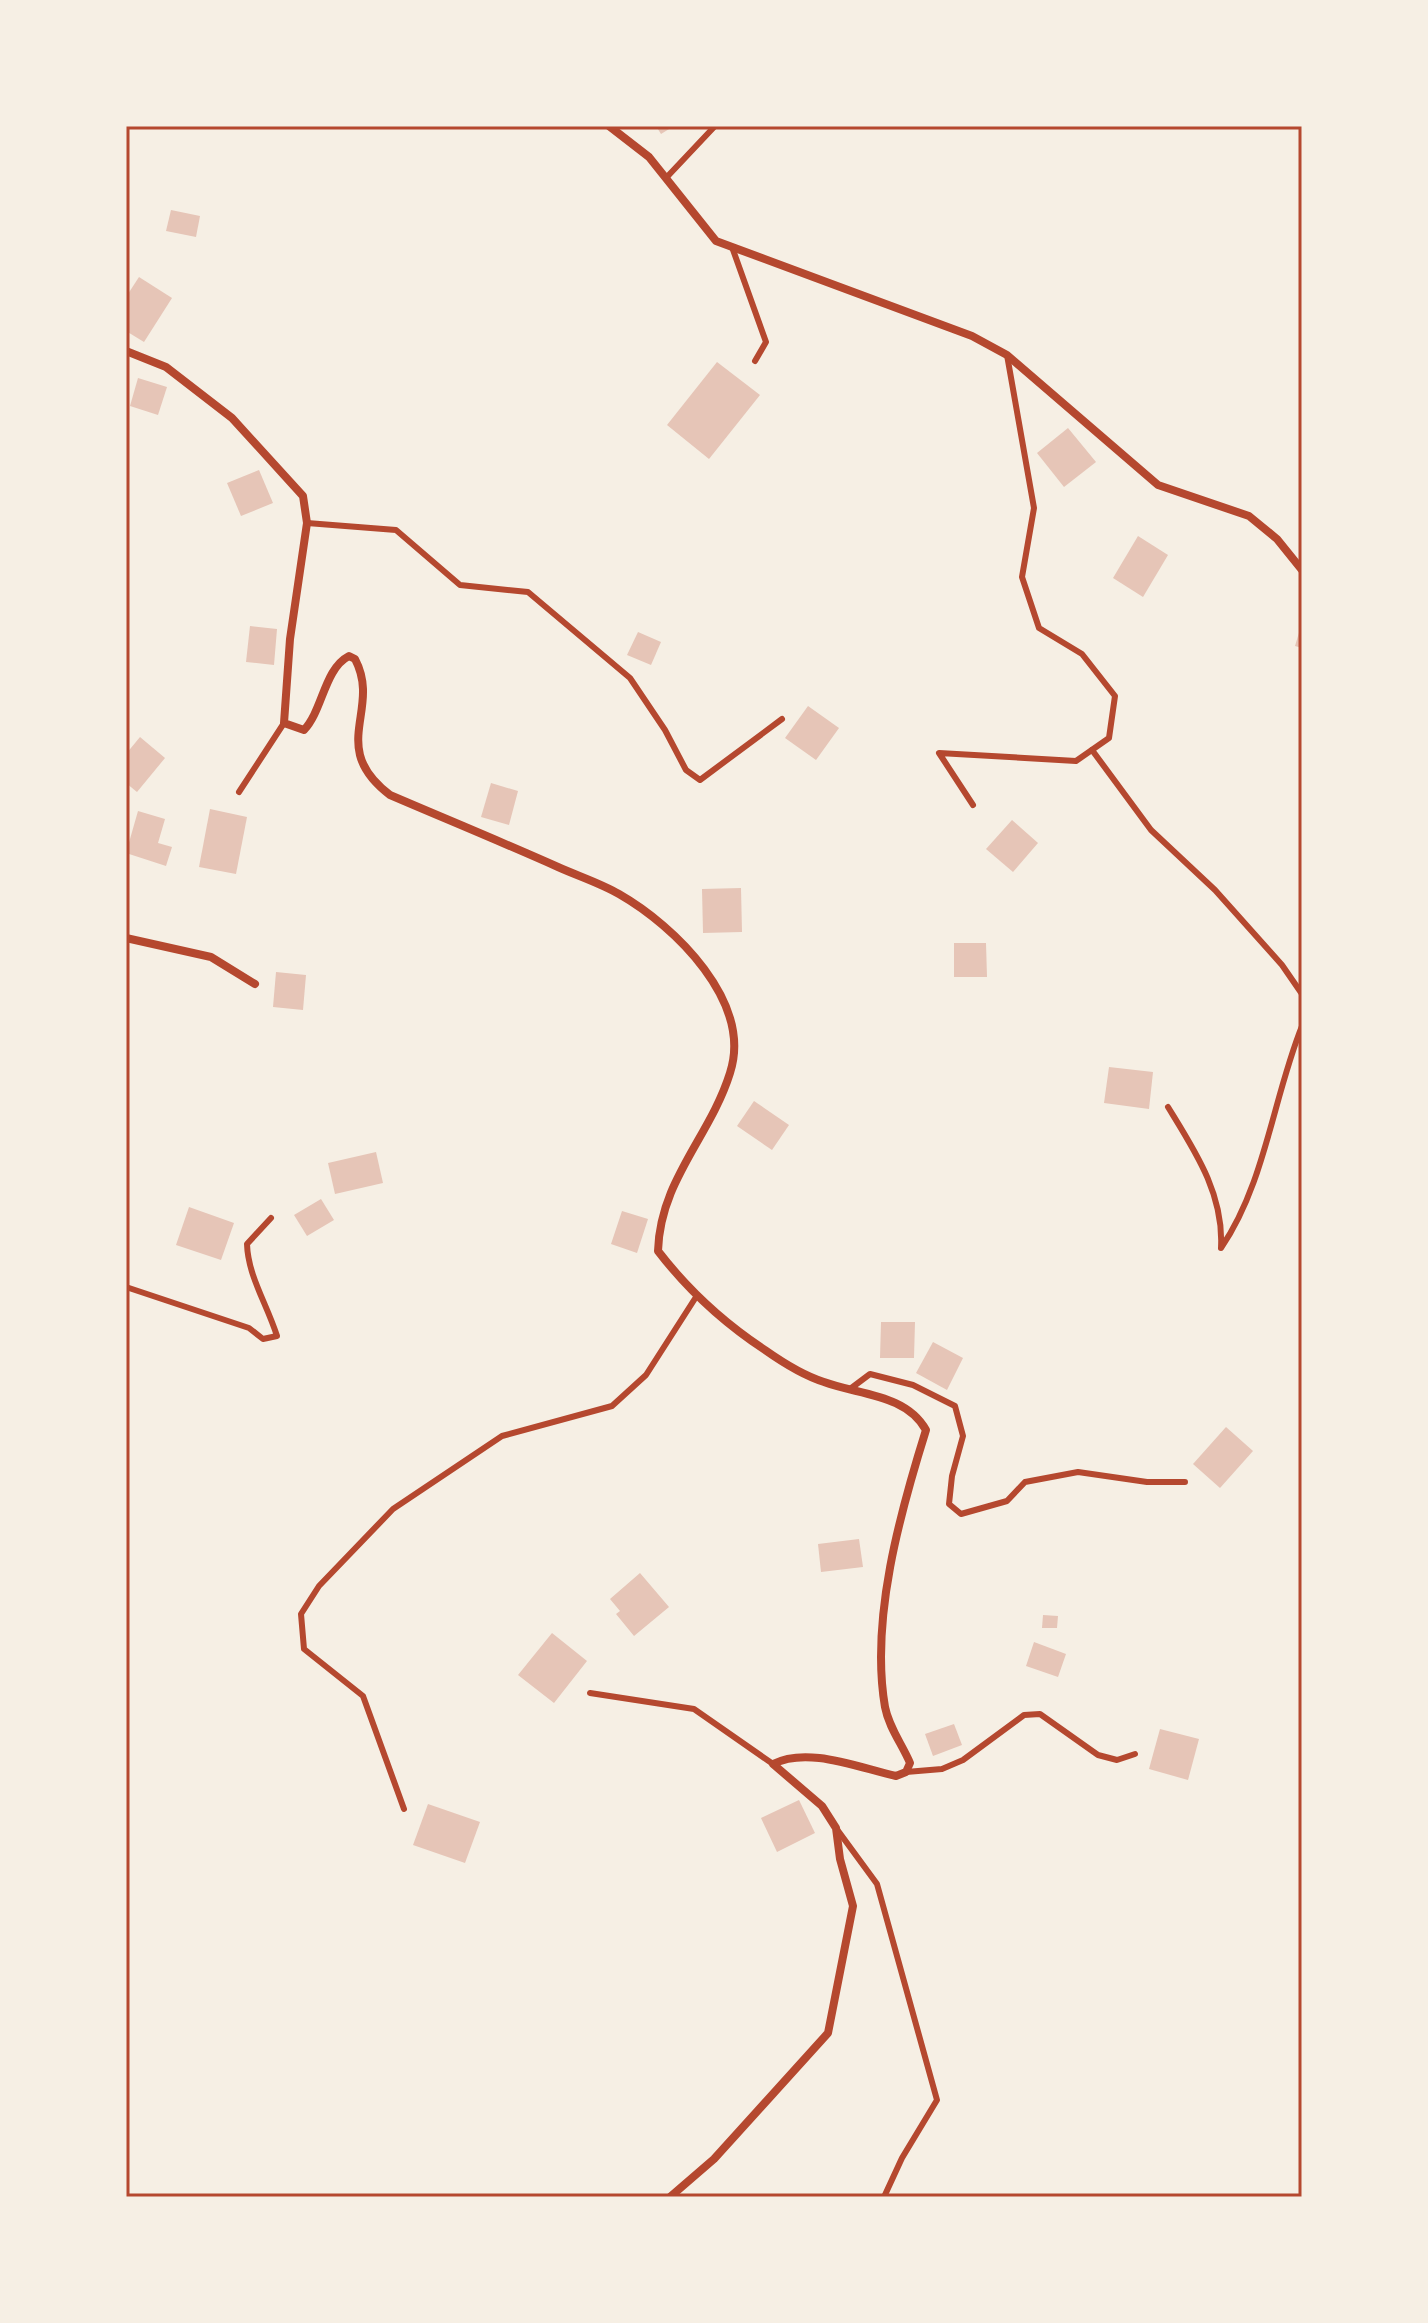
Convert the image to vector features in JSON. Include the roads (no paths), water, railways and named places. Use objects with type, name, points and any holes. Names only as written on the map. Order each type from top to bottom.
[{"type":"street","points":[[609,126],[649,157],[716,241],[972,336],[1007,355],[1158,485],[1249,516],[1277,539],[1302,570]]},
{"type":"street","points":[[126,351],[166,367],[232,418],[303,496],[307,523],[290,639],[284,723],[304,730],[322,705],[340,661],[349,656],[355,659],[361,670],[357,742],[361,767],[370,780],[390,795],[620,894],[693,952],[727,1007],[735,1050],[730,1074],[666,1198],[658,1224],[658,1251],[696,1297],[765,1351],[822,1382],[883,1398],[917,1414],[926,1430],[900,1522],[887,1588],[883,1658],[885,1708],[910,1763],[906,1772],[896,1776],[810,1757],[786,1757],[773,1764],[822,1806],[836,1828],[840,1859],[853,1906],[828,2033],[714,2159],[670,2197]]},
{"type":"street","points":[[126,938],[211,957],[255,984]]},
{"type":"lane","points":[[666,178],[715,126]]},
{"type":"lane","points":[[732,247],[766,342],[755,361]]},
{"type":"lane","points":[[973,805],[939,753],[1076,761],[1109,738],[1115,696],[1082,654],[1039,628],[1022,577],[1034,508],[1007,355]]},
{"type":"lane","points":[[307,523],[396,530],[460,585],[528,592],[630,678],[665,730],[686,770],[700,780],[782,719]]},
{"type":"lane","points":[[239,792],[284,723]]},
{"type":"lane","points":[[1092,750],[1151,830],[1215,890],[1282,965],[1302,994]]},
{"type":"lane","points":[[1168,1107],[1206,1170],[1222,1227],[1221,1248],[1232,1231],[1262,1153],[1285,1067],[1302,1026]]},
{"type":"lane","points":[[126,1287],[249,1328],[263,1339],[277,1336],[263,1294],[248,1269],[247,1244],[271,1218]]},
{"type":"lane","points":[[404,1809],[363,1696],[304,1649],[301,1614],[319,1586],[393,1509],[502,1436],[612,1406],[646,1375],[696,1297]]},
{"type":"lane","points":[[850,1389],[870,1374],[913,1385],[955,1406],[963,1436],[952,1476],[949,1504],[961,1514],[1007,1501],[1025,1482],[1078,1472],[1147,1482],[1185,1482]]},
{"type":"lane","points":[[590,1693],[694,1709],[773,1764]]},
{"type":"lane","points":[[906,1772],[942,1769],[963,1760],[1024,1715],[1040,1714],[1098,1755],[1117,1760],[1135,1754]]},
{"type":"lane","points":[[836,1828],[877,1884],[937,2100],[902,2158],[884,2197]]}]
